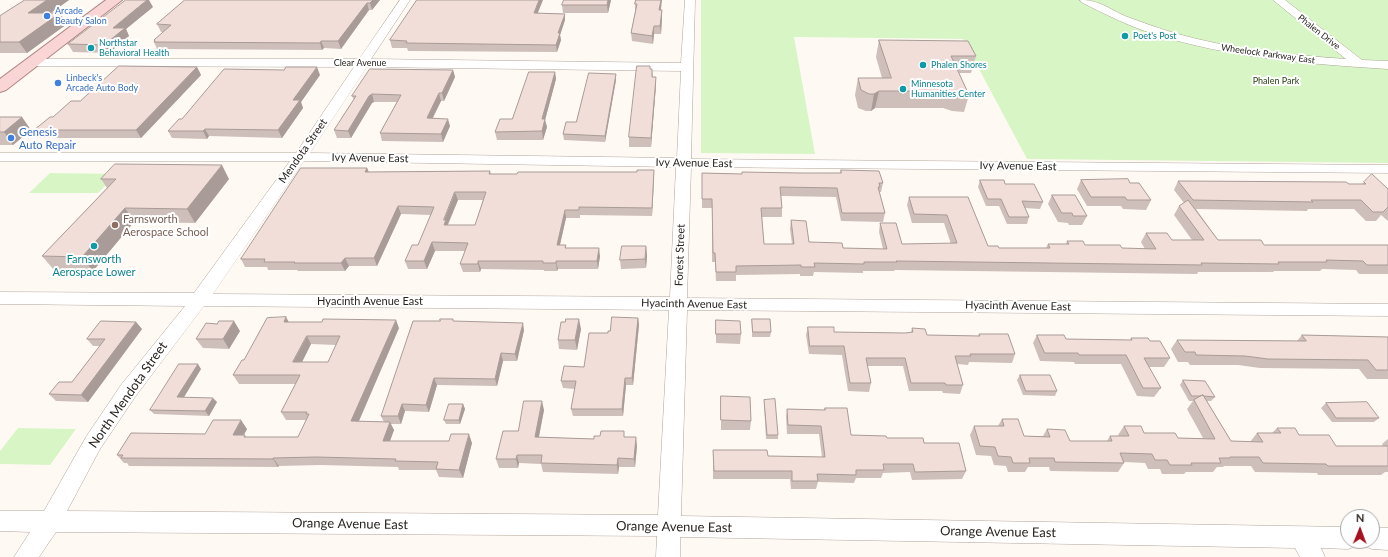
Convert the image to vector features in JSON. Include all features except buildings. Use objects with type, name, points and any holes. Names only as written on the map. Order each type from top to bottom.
[{"type":"main road","points":[[0,87],[115,0]]},
{"type":"street","name":"Mendota Street","points":[[199,300],[300,157],[405,0]]},
{"type":"street","name":"Forest Street","points":[[668,557],[686,67],[690,0]]},
{"type":"street","name":"Wheelock Parkway East","points":[[1085,0],[1127,20],[1191,41],[1259,55],[1345,59],[1388,57]]},
{"type":"street","name":"Wheelock Parkway East","points":[[1102,0],[1113,6],[1159,24],[1218,39],[1280,50],[1330,54]]},
{"type":"street","name":"Phalen Drive","points":[[1273,2],[1345,59]]},
{"type":"street","name":"Phalen Drive","points":[[1273,2],[1330,54],[1345,59]]},
{"type":"street","name":"Wheelock Parkway East","points":[[1345,59],[1360,64],[1388,65]]},
{"type":"street","name":"Clear Avenue","points":[[33,62],[686,67]]},
{"type":"street","name":"Ivy Avenue East","points":[[0,157],[300,157],[683,163],[1388,169]]},
{"type":"street","name":"Hyacinth Avenue East","points":[[0,298],[1388,310]]},
{"type":"street","name":"North Mendota Street","points":[[26,557],[50,521],[93,443],[110,416],[199,300]]},
{"type":"street","name":"Orange Avenue East","points":[[0,521],[669,526],[1340,538]]},
{"type":"street","points":[[1301,537],[1313,557]]},
{"type":"green space","name":"Phalen Park","points":[[701,0],[1388,0],[1388,163],[1027,159],[963,39],[794,37],[815,154],[701,153]]},
{"type":"green space","points":[[50,173],[117,174],[98,193],[29,193]]},
{"type":"green space","points":[[18,428],[76,429],[50,465],[0,464],[0,451]]},
{"type":"place","name":"Arcade Beauty Salon","points":[[47,16]]},
{"type":"place","name":"Poet's Post","points":[[1125,36]]},
{"type":"place","name":"Northstar Behavioral Health","points":[[91,48]]},
{"type":"place","name":"Phalen Shores","points":[[923,65]]},
{"type":"place","name":"Linbeck's Arcade Auto Body","points":[[58,83]]},
{"type":"place","name":"Minnesota Humanities Center","points":[[903,89]]},
{"type":"place","name":"Genesis Auto Repair","points":[[11,138]]},
{"type":"place","name":"Farnsworth Aerospace School","points":[[115,225]]},
{"type":"place","name":"Farnsworth Aerospace Lower","points":[[94,246]]}]
